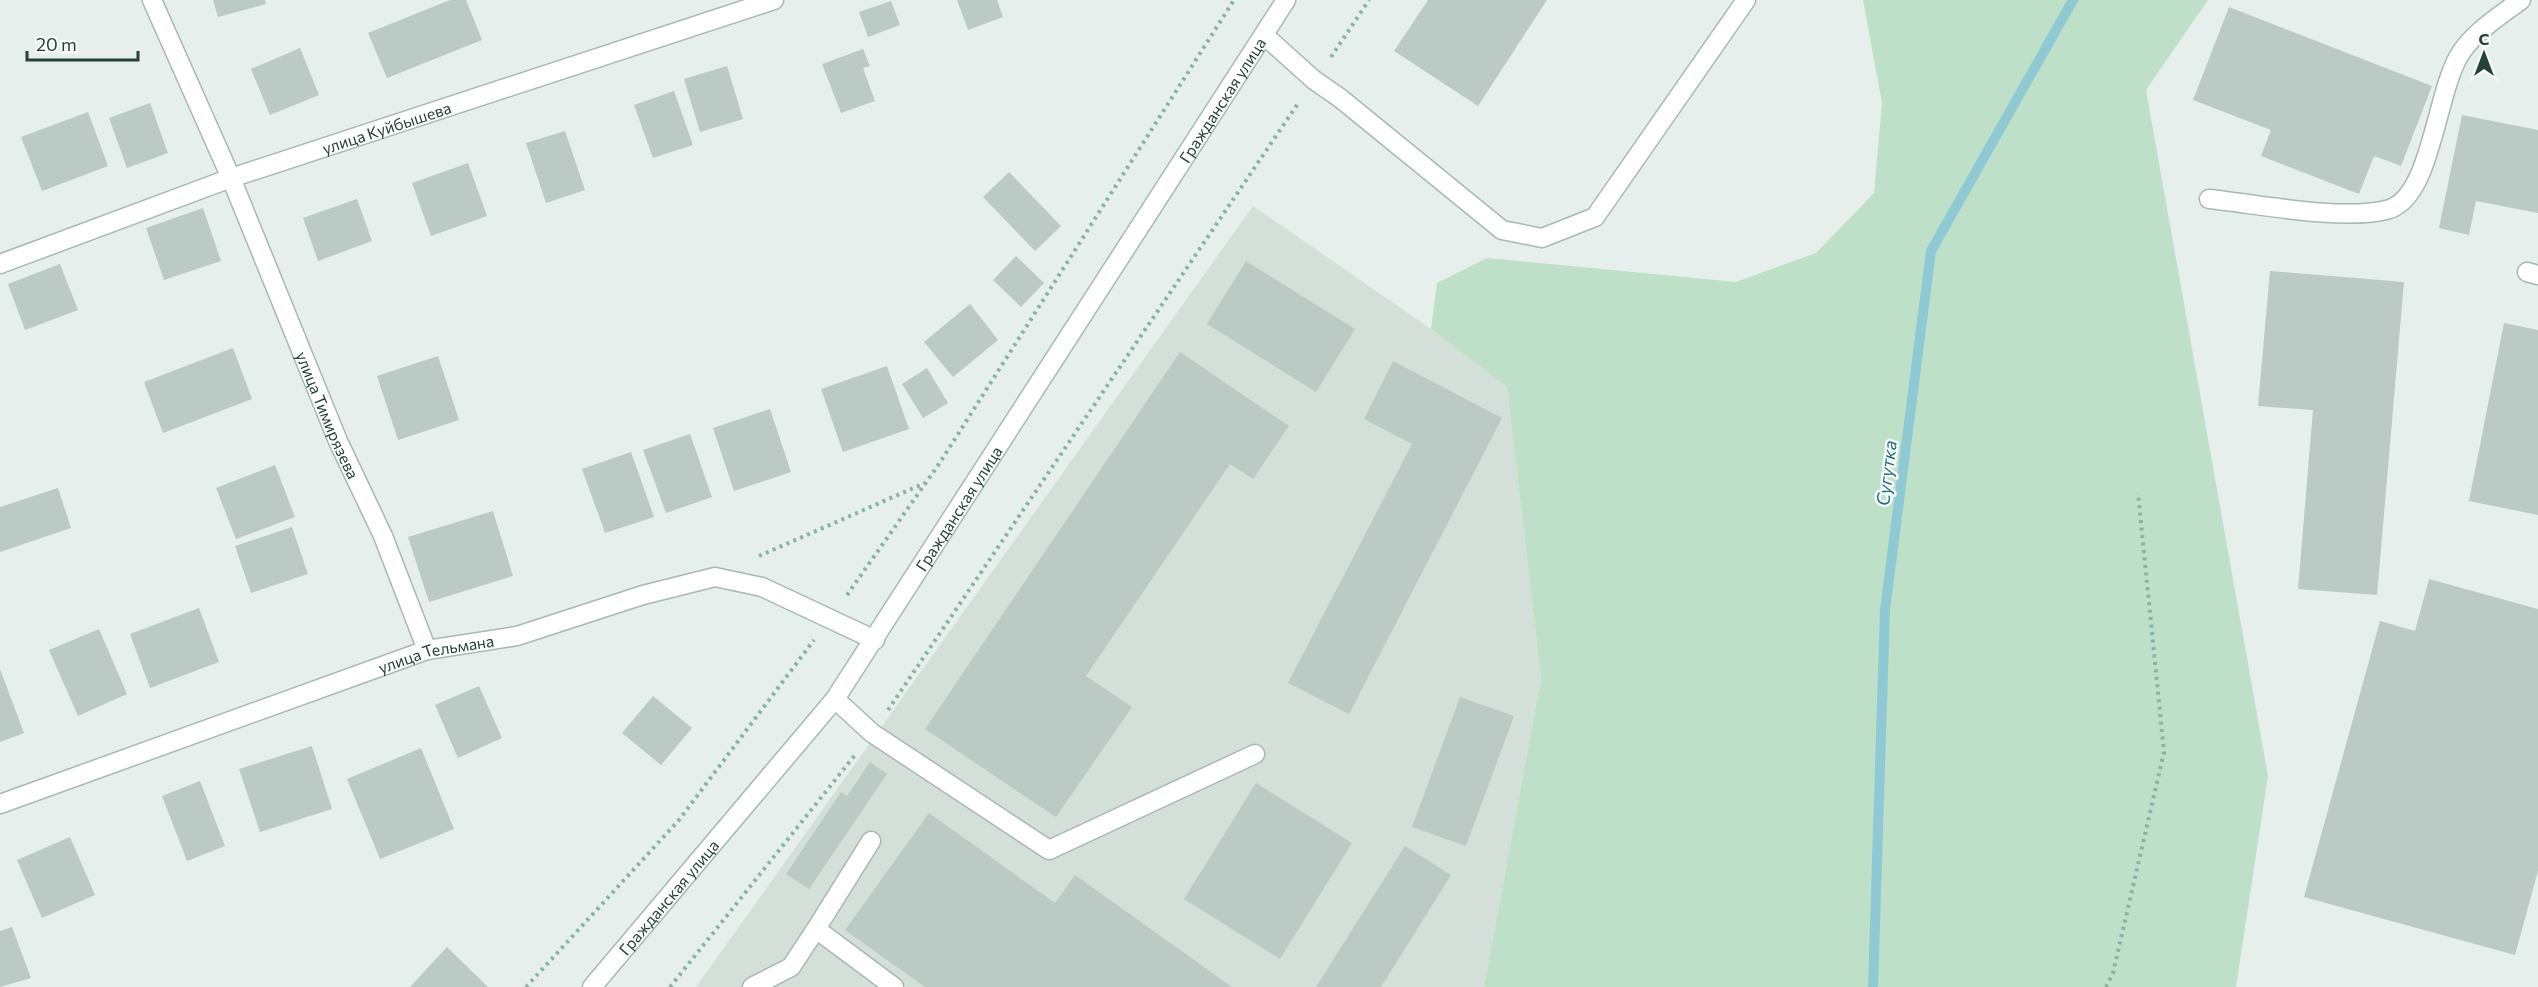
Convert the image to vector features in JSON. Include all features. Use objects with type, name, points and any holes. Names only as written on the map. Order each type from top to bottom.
[{"type":"street","name":"улица Тимирязева","points":[[152,0],[231,178],[338,441],[383,536],[427,650]]},
{"type":"street","name":"улица Куйбышева","points":[[0,264],[231,178],[774,0]]},
{"type":"street","name":"Гражданская улица","points":[[592,987],[835,699],[1286,0]]},
{"type":"street","points":[[1264,36],[1314,81],[1340,98],[1502,230],[1542,238],[1595,217],[1746,0]]},
{"type":"street","points":[[2209,199],[2358,215],[2389,210],[2411,193],[2421,175],[2446,81],[2462,51],[2487,25],[2521,0]]},
{"type":"street","name":"улица Тельмана","points":[[0,804],[427,650],[517,636],[643,595],[715,577],[762,587],[875,640]]},
{"type":"street","points":[[835,699],[872,733],[1049,850],[1255,754]]},
{"type":"street","points":[[752,987],[791,967],[871,841]]},
{"type":"street","points":[[816,929],[894,987]]},
{"type":"path","points":[[526,987],[679,820],[831,618],[925,483],[1234,0]]},
{"type":"path","points":[[670,987],[872,733],[1369,0]]},
{"type":"path","points":[[757,557],[925,483]]},
{"type":"path","points":[[2106,987],[2113,973],[2164,752],[2138,493]]},
{"type":"shaded area","points":[[1253,206],[1431,329],[1507,387],[1541,678],[1484,987],[696,987]]},
{"type":"green space","points":[[1863,0],[2208,0],[2146,90],[2268,776],[2236,987],[1484,987],[1541,678],[1507,387],[1431,329],[1437,283],[1487,258],[1736,282],[1816,253],[1874,193],[1882,103]]},
{"type":"building","points":[[213,0],[265,0],[266,4],[218,17]]},
{"type":"building","points":[[450,0],[466,0],[482,40],[387,78],[368,33]]},
{"type":"building","points":[[957,0],[997,0],[1003,17],[968,30]]},
{"type":"building","points":[[1428,0],[1547,0],[1478,106],[1394,51]]},
{"type":"building","points":[[891,1],[900,25],[868,37],[859,12]]},
{"type":"building","points":[[2229,7],[2432,86],[2401,166],[2374,156],[2359,194],[2261,156],[2271,130],[2193,100]]},
{"type":"building","points":[[300,48],[319,95],[270,115],[251,69]]},
{"type":"building","points":[[863,49],[870,66],[863,68],[875,101],[841,113],[822,64]]},
{"type":"building","points":[[727,66],[743,119],[700,132],[684,79]]},
{"type":"building","points":[[674,91],[693,145],[653,158],[634,105]]},
{"type":"building","points":[[150,103],[168,153],[127,168],[109,118]]},
{"type":"building","points":[[88,112],[108,166],[42,191],[21,137]]},
{"type":"building","points":[[2462,115],[2538,130],[2538,213],[2476,201],[2469,235],[2439,228]]},
{"type":"building","points":[[565,131],[585,190],[546,203],[526,143]]},
{"type":"building","points":[[468,163],[487,216],[431,236],[412,183]]},
{"type":"building","points":[[1009,172],[1061,226],[1035,251],[983,197]]},
{"type":"building","points":[[357,199],[372,241],[318,261],[303,218]]},
{"type":"building","points":[[203,208],[221,261],[164,280],[146,228]]},
{"type":"building","points":[[1016,256],[1044,283],[1021,307],[993,280]]},
{"type":"building","points":[[1246,261],[1355,329],[1316,392],[1207,324]]},
{"type":"building","points":[[60,264],[78,310],[25,330],[8,284]]},
{"type":"building","points":[[2270,271],[2404,282],[2377,595],[2298,589],[2313,410],[2258,406]]},
{"type":"building","points":[[970,304],[998,340],[953,377],[924,342]]},
{"type":"building","points":[[2504,323],[2538,330],[2538,515],[2469,501]]},
{"type":"building","points":[[233,348],[252,399],[163,433],[144,382]]},
{"type":"building","points":[[1180,352],[1289,426],[1253,479],[1230,464],[1086,676],[1132,707],[1056,817],[925,729]]},
{"type":"building","points":[[438,356],[459,420],[398,440],[377,376]]},
{"type":"building","points":[[1393,361],[1502,418],[1349,714],[1288,683],[1412,444],[1364,419]]},
{"type":"building","points":[[887,366],[909,429],[843,452],[821,389]]},
{"type":"building","points":[[927,368],[948,403],[923,418],[902,384]]},
{"type":"building","points":[[770,409],[791,472],[734,491],[713,428]]},
{"type":"building","points":[[690,434],[712,497],[666,513],[643,450]]},
{"type":"building","points":[[631,452],[654,517],[605,533],[582,469]]},
{"type":"building","points":[[275,465],[295,517],[236,539],[216,488]]},
{"type":"building","points":[[58,488],[71,528],[0,552],[0,507]]},
{"type":"building","points":[[493,511],[513,576],[429,602],[408,537]]},
{"type":"building","points":[[292,527],[308,574],[251,593],[235,546]]},
{"type":"building","points":[[2429,579],[2538,609],[2538,871],[2515,955],[2304,897],[2380,621],[2415,631]]},
{"type":"building","points":[[199,608],[219,662],[150,688],[130,634]]},
{"type":"building","points":[[99,629],[127,694],[78,716],[49,650]]},
{"type":"building","points":[[0,669],[24,733],[0,742]]},
{"type":"building","points":[[479,686],[502,738],[458,758],[435,705]]},
{"type":"building","points":[[653,696],[692,728],[661,765],[622,733]]},
{"type":"building","points":[[1460,697],[1514,716],[1466,846],[1412,827]]},
{"type":"building","points":[[312,746],[332,809],[260,832],[239,769]]},
{"type":"building","points":[[421,748],[454,829],[380,859],[347,779]]},
{"type":"building","points":[[870,762],[887,774],[809,889],[786,874],[841,792],[847,796]]},
{"type":"building","points":[[200,781],[225,846],[187,861],[162,796]]},
{"type":"building","points":[[1256,783],[1352,843],[1280,959],[1184,899]]},
{"type":"building","points":[[929,813],[1055,903],[1075,875],[1232,987],[925,987],[845,930]]},
{"type":"building","points":[[70,837],[95,895],[42,918],[17,860]]},
{"type":"building","points":[[1405,846],[1451,875],[1381,987],[1316,987]]},
{"type":"building","points":[[12,927],[31,978],[0,987],[0,931]]},
{"type":"building","points":[[447,947],[488,987],[410,987]]},
{"type":"waterway","name":"Сугутка","points":[[1873,987],[1885,610],[1931,251],[2073,0]]}]
